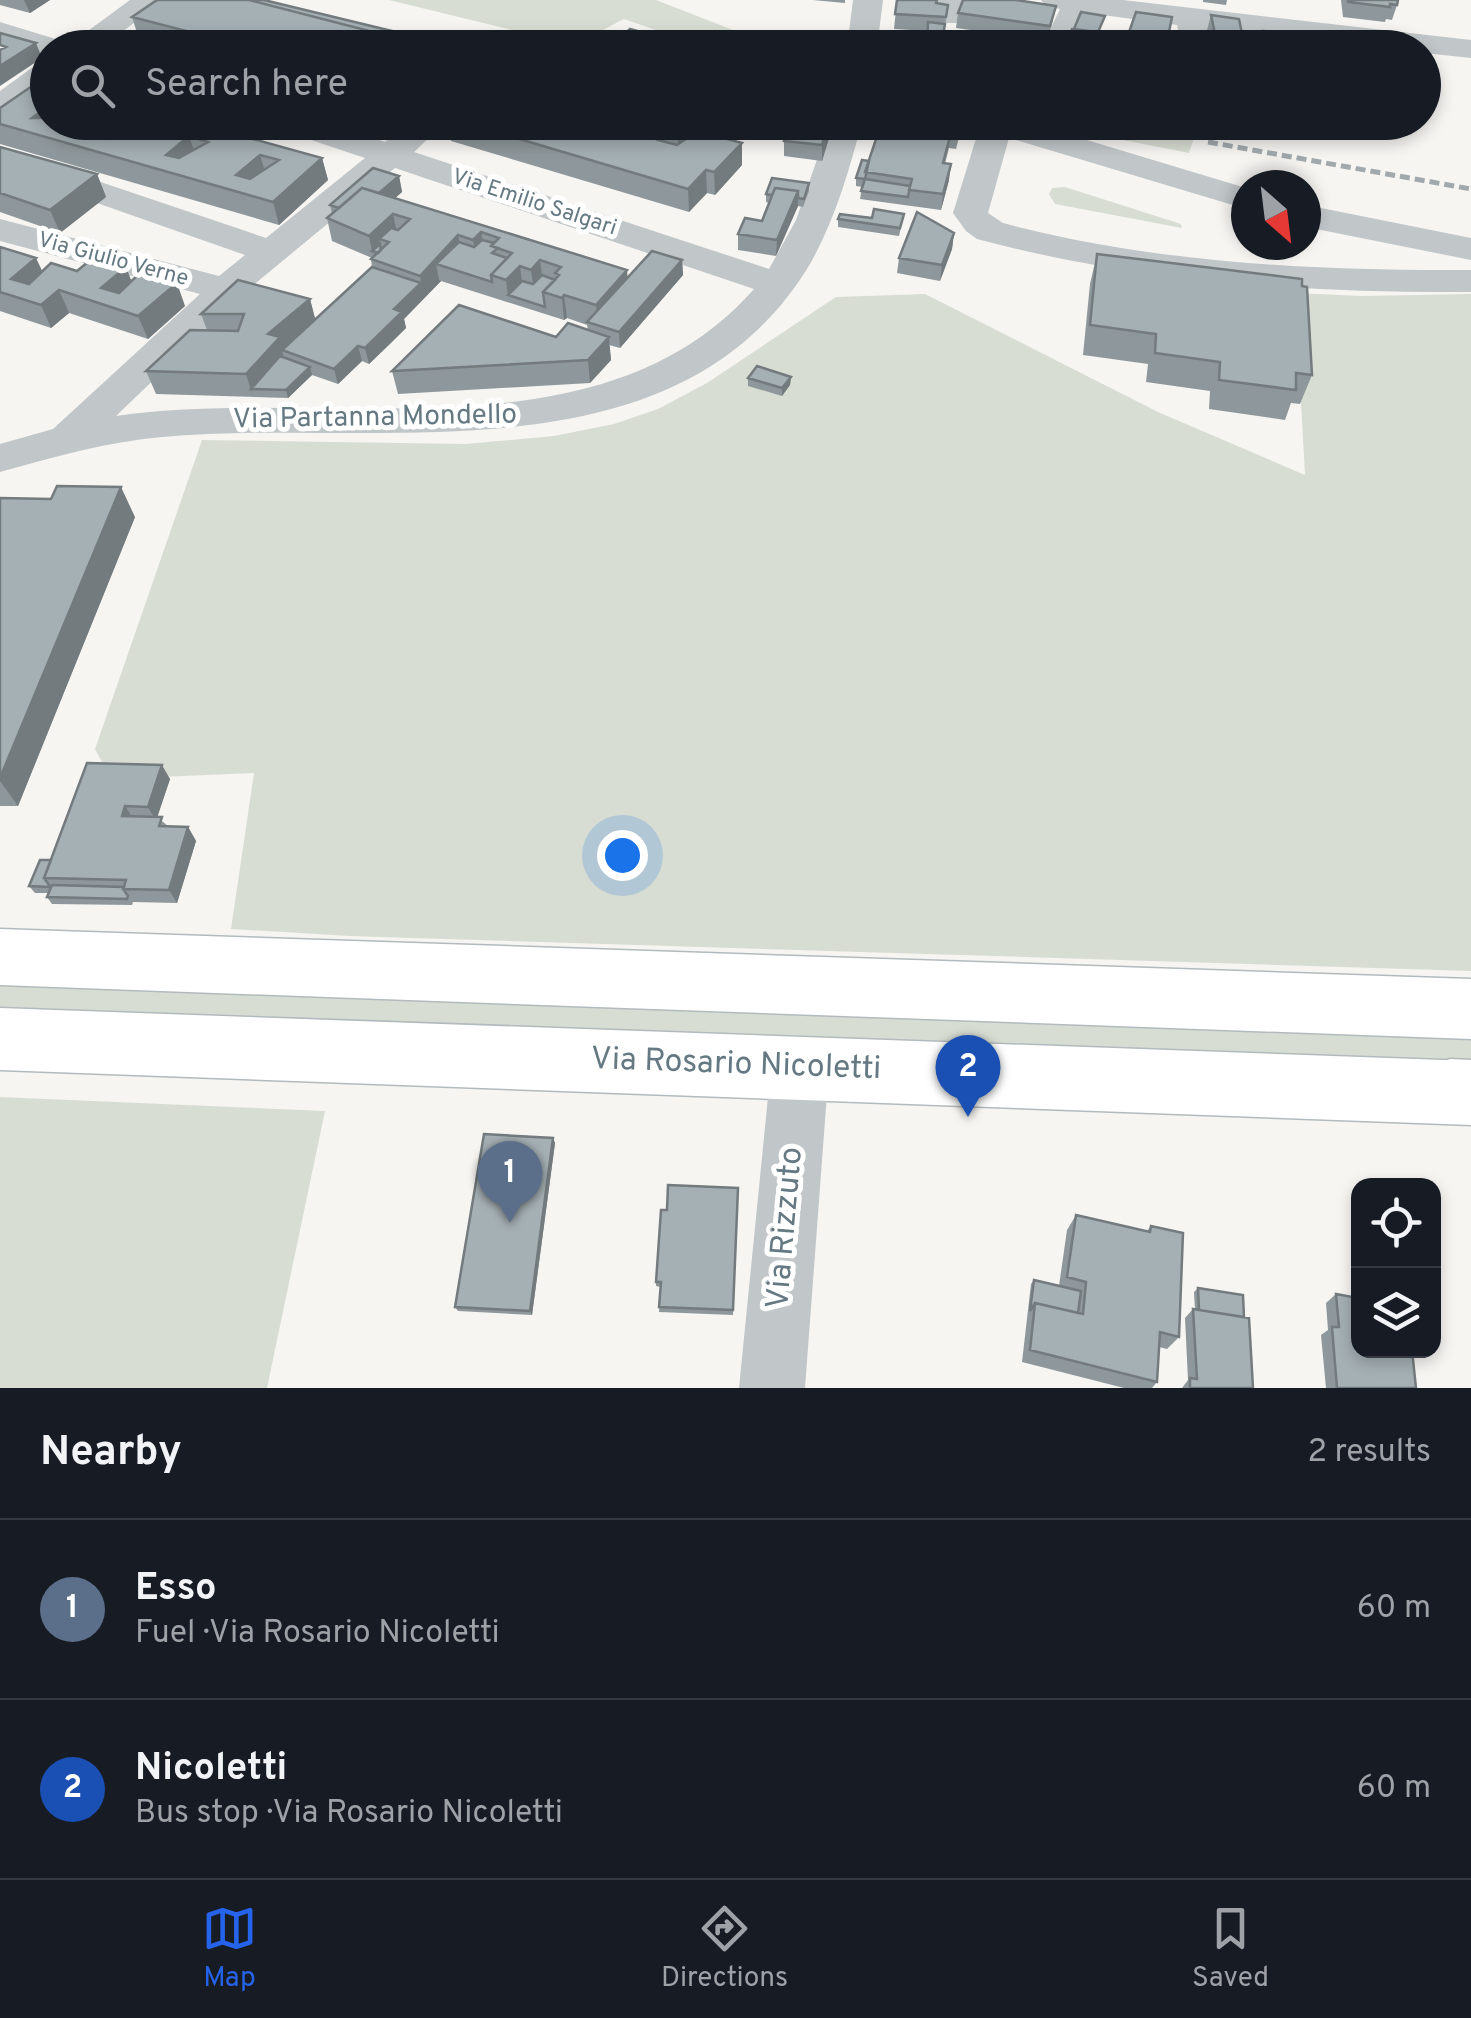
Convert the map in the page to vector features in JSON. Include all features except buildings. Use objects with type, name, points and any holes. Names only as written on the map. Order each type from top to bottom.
[{"type":"main road","points":[[0,957],[1471,1009]]},
{"type":"main road","name":"Via Rosario Nicoletti","points":[[0,1039],[1464,1092]]},
{"type":"street","points":[[106,30],[149,0]]},
{"type":"street","points":[[864,30],[868,0]]},
{"type":"street","points":[[1060,30],[1067,1],[1186,30]]},
{"type":"street","points":[[0,31],[30,41]]},
{"type":"street","points":[[1441,47],[1471,49]]},
{"type":"street","points":[[0,106],[30,84]]},
{"type":"street","name":"Via Emilio Salgari","points":[[345,140],[778,284]]},
{"type":"street","points":[[68,439],[226,289],[408,140]]},
{"type":"street","name":"Via Partanna Mondello","points":[[0,458],[136,426],[459,419],[567,408],[615,394],[694,356],[730,332],[778,284],[824,200],[841,140]]},
{"type":"street","points":[[989,140],[970,213],[978,224],[990,230],[1132,258],[1264,276],[1376,283],[1471,282]]},
{"type":"street","points":[[1050,140],[1231,194]]},
{"type":"street","points":[[0,158],[271,252]]},
{"type":"street","points":[[1321,219],[1471,249]]},
{"type":"street","name":"Via Giulio Verne","points":[[0,230],[226,289]]},
{"type":"street","name":"Via Rizzuto","points":[[772,1388],[800,1067]]},
{"type":"shaded area","points":[[389,0],[656,0],[733,30],[656,30],[624,19],[603,30],[512,30]]},
{"type":"shaded area","points":[[1123,140],[1193,140],[1189,153]]},
{"type":"shaded area","points":[[1065,187],[1181,224],[1182,228],[1055,204],[1049,194],[1052,188]]},
{"type":"shaded area","points":[[1295,293],[1471,294],[1471,971],[349,936],[231,929],[254,773],[136,778],[104,766],[95,749],[202,440],[465,444],[554,436],[614,424],[658,409],[707,383],[836,297],[925,294],[1158,412],[1305,475]]},
{"type":"shaded area","points":[[0,986],[1471,1035],[1471,1067],[0,1014]]},
{"type":"shaded area","points":[[0,1097],[325,1111],[267,1388],[0,1388]]},
{"type":"railway","points":[[1208,142],[1471,189]]},
{"type":"place","name":"Nicoletti","points":[[968,1117]]},
{"type":"place","name":"Esso","points":[[510,1223]]}]
